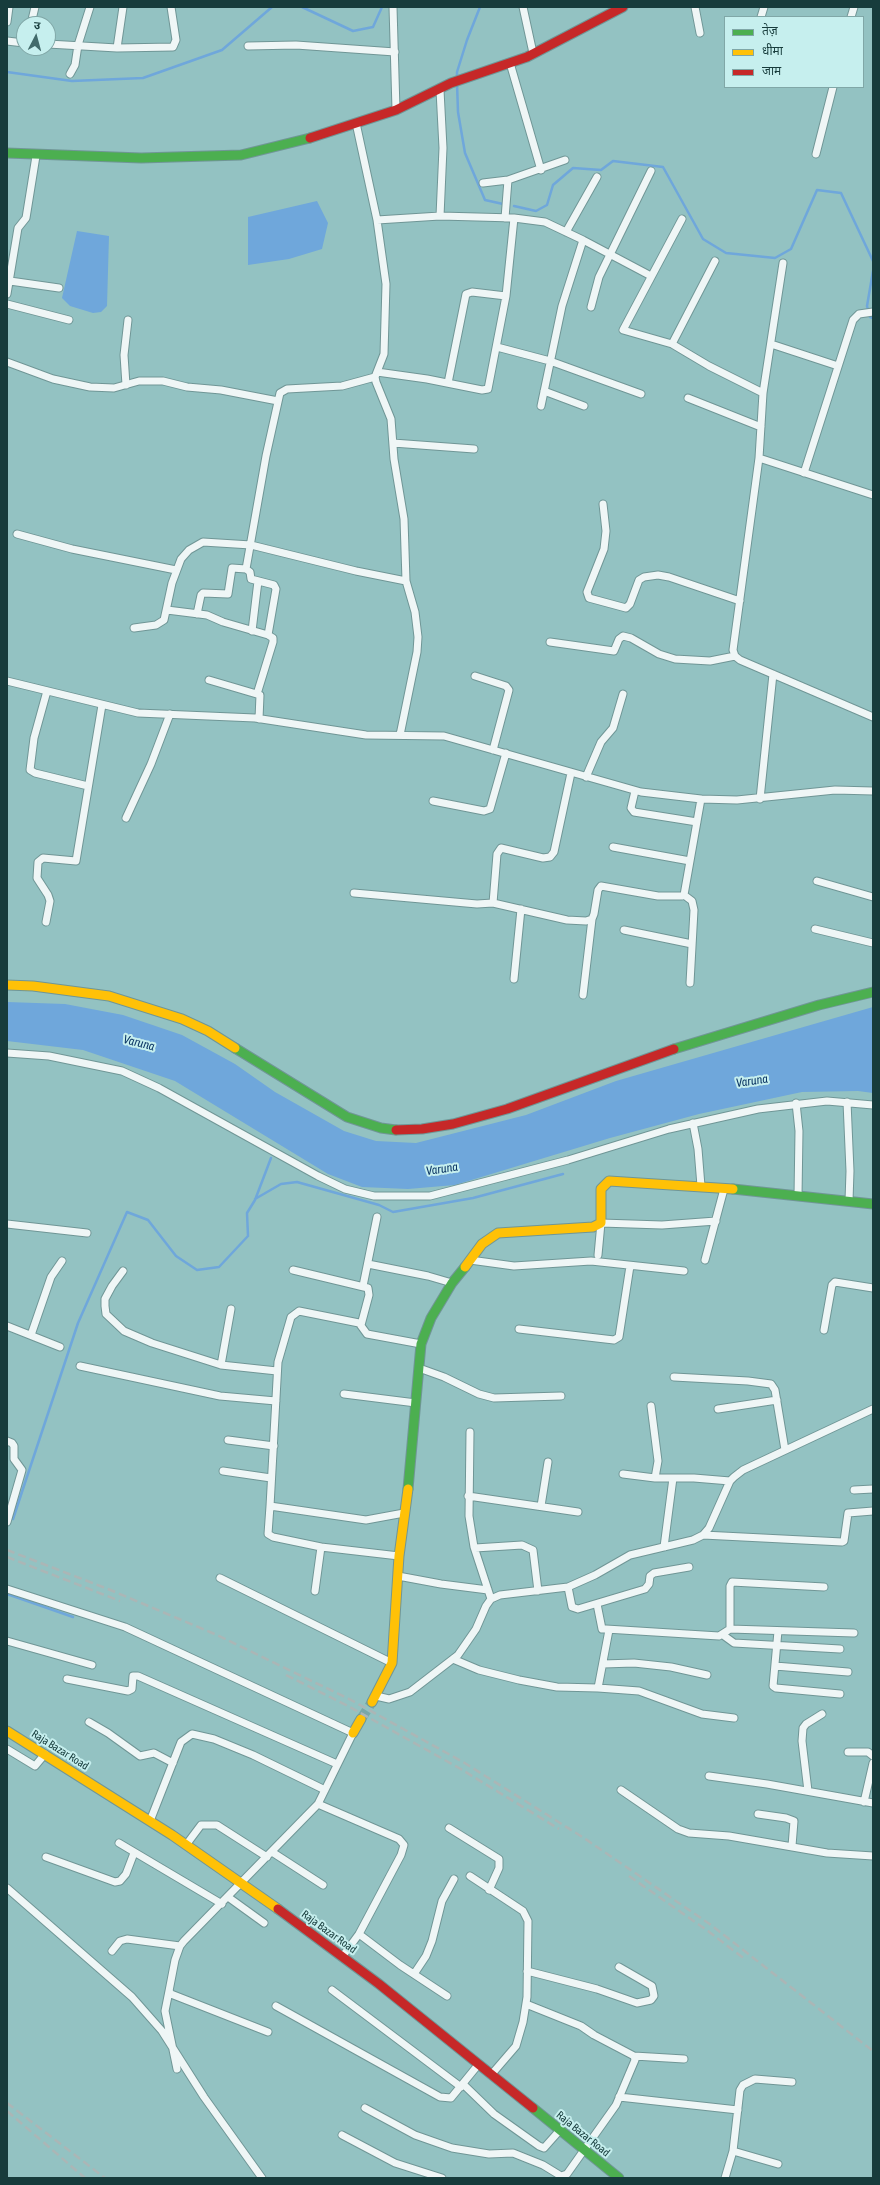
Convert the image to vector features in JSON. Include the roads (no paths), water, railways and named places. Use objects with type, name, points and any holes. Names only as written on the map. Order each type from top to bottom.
[{"type":"street","points":[[7,18],[9,7]]},
{"type":"street","points":[[70,74],[75,65],[78,45],[90,7]]},
{"type":"street","points":[[117,48],[123,7]]},
{"type":"street","points":[[56,44],[117,48],[175,46],[176,40],[171,7]]},
{"type":"street","points":[[393,7],[396,110]]},
{"type":"street","points":[[523,7],[533,53]]},
{"type":"street","points":[[7,154],[142,158],[240,155],[312,138],[396,110],[440,90],[451,83],[533,53],[623,7]]},
{"type":"street","points":[[695,7],[700,33]]},
{"type":"street","points":[[248,46],[288,45],[395,52]]},
{"type":"street","points":[[510,62],[541,170]]},
{"type":"street","points":[[816,154],[833,88]]},
{"type":"street","points":[[440,90],[443,148],[440,216]]},
{"type":"street","points":[[356,123],[378,220],[386,284],[384,354],[376,374],[376,382],[391,419],[404,519],[406,581],[415,612],[418,637],[417,652],[400,735]]},
{"type":"street","points":[[7,294],[19,225],[26,218],[36,156]]},
{"type":"street","points":[[483,183],[508,180],[541,170],[565,160]]},
{"type":"street","points":[[591,307],[599,277],[651,171]]},
{"type":"street","points":[[566,232],[597,177]]},
{"type":"street","points":[[505,218],[508,200],[508,180]]},
{"type":"street","points":[[378,220],[440,216],[537,220],[583,240],[651,276]]},
{"type":"street","points":[[246,570],[266,456],[280,393],[287,389],[342,386],[376,374],[448,383],[482,390],[488,389],[506,296],[514,218]]},
{"type":"street","points":[[682,219],[623,330],[672,344],[709,366],[764,393]]},
{"type":"street","points":[[541,406],[562,306],[583,240]]},
{"type":"street","points":[[672,344],[715,261]]},
{"type":"street","points":[[783,263],[764,393],[759,458],[733,650],[735,656],[740,660],[873,717]]},
{"type":"street","points":[[9,278],[59,288]]},
{"type":"street","points":[[448,383],[466,294],[472,292],[506,296]]},
{"type":"street","points":[[7,304],[69,320]]},
{"type":"street","points":[[804,473],[853,320],[859,314],[870,312]]},
{"type":"street","points":[[126,385],[124,355],[128,320]]},
{"type":"street","points":[[771,344],[838,366]]},
{"type":"street","points":[[497,347],[550,361],[641,394]]},
{"type":"street","points":[[7,362],[69,383],[102,388],[126,385],[140,381],[163,381],[187,387],[221,390],[278,401]]},
{"type":"street","points":[[544,392],[584,406]]},
{"type":"street","points":[[688,398],[761,427]]},
{"type":"street","points":[[393,443],[474,448]]},
{"type":"street","points":[[759,458],[873,495]]},
{"type":"street","points":[[603,504],[606,531],[604,549],[587,592],[589,598],[626,608],[630,604],[639,580],[644,576],[658,575],[669,577],[740,601]]},
{"type":"street","points":[[17,534],[72,549],[176,570]]},
{"type":"street","points":[[134,628],[161,623],[164,620],[176,570],[181,559],[189,550],[203,542],[251,545],[356,571],[406,581]]},
{"type":"street","points":[[197,614],[200,595],[203,593],[228,594],[232,568],[246,570],[250,572],[251,579],[274,585],[276,589],[268,635]]},
{"type":"street","points":[[252,631],[258,581]]},
{"type":"street","points":[[167,610],[207,615],[273,638],[257,694]]},
{"type":"street","points":[[550,642],[614,651],[618,639],[623,636],[631,638],[659,654],[675,659],[710,661],[735,656]]},
{"type":"street","points":[[760,799],[773,674]]},
{"type":"street","points":[[475,676],[506,686],[509,690],[493,750]]},
{"type":"street","points":[[209,680],[257,694],[261,697],[259,719]]},
{"type":"street","points":[[7,681],[138,713],[259,719],[366,735],[444,736],[635,791],[701,799],[760,799],[842,789],[873,791]]},
{"type":"street","points":[[47,691],[34,738],[30,770],[36,773],[88,786]]},
{"type":"street","points":[[586,777],[601,742],[613,728],[623,694]]},
{"type":"street","points":[[46,922],[50,901],[48,895],[36,878],[38,862],[43,858],[76,861],[102,705]]},
{"type":"street","points":[[126,818],[151,764],[170,714]]},
{"type":"street","points":[[433,801],[484,810],[490,809],[506,754]]},
{"type":"street","points":[[493,903],[497,854],[501,848],[544,858],[550,856],[554,852],[571,773]]},
{"type":"street","points":[[635,791],[631,808],[634,812],[697,822]]},
{"type":"street","points":[[684,895],[701,799]]},
{"type":"street","points":[[613,847],[690,861]]},
{"type":"street","points":[[817,881],[873,897]]},
{"type":"street","points":[[584,994],[592,919],[598,890],[601,886],[658,896],[679,897],[684,895]]},
{"type":"street","points":[[354,893],[477,904],[493,903],[567,920],[586,921],[592,919]]},
{"type":"street","points":[[684,895],[693,904],[690,983]]},
{"type":"street","points":[[514,979],[521,909]]},
{"type":"street","points":[[816,929],[873,943]]},
{"type":"street","points":[[624,930],[692,944]]},
{"type":"street","points":[[7,985],[55,988],[109,996],[182,1019],[208,1032],[304,1093],[347,1117],[381,1128],[399,1130],[422,1129],[453,1124],[507,1109],[668,1051],[819,1005],[873,992]]},
{"type":"street","points":[[7,1053],[49,1056],[122,1071],[159,1088],[318,1176],[345,1189],[374,1196],[430,1196],[568,1160],[693,1123],[758,1109],[796,1103],[847,1102],[873,1105]]},
{"type":"street","points":[[847,1102],[850,1171],[849,1201]]},
{"type":"street","points":[[796,1103],[799,1131],[798,1196]]},
{"type":"street","points":[[693,1123],[698,1149],[701,1186]]},
{"type":"street","points":[[598,1255],[601,1223],[601,1189],[609,1181],[701,1186],[873,1204]]},
{"type":"street","points":[[704,1260],[724,1189]]},
{"type":"street","points":[[363,1286],[377,1218]]},
{"type":"street","points":[[716,1221],[662,1225],[601,1223],[592,1227],[498,1233],[482,1244],[452,1283],[432,1318],[421,1344],[409,1484],[399,1556],[392,1663],[374,1699],[389,1699],[410,1692],[453,1659],[469,1641],[491,1599],[500,1595],[568,1587],[595,1575],[630,1555],[693,1540],[703,1535],[709,1528],[730,1481],[743,1470],[873,1409]]},
{"type":"street","points":[[7,1224],[87,1233]]},
{"type":"street","points":[[470,1260],[514,1266],[591,1261],[684,1271]]},
{"type":"street","points":[[31,1335],[50,1277],[62,1261]]},
{"type":"street","points":[[368,1264],[428,1276],[452,1283]]},
{"type":"street","points":[[519,1329],[614,1340],[619,1337],[630,1266]]},
{"type":"street","points":[[293,1270],[363,1286],[369,1290],[362,1325],[367,1334],[421,1344]]},
{"type":"street","points":[[123,1271],[106,1299],[106,1314],[124,1331],[152,1343],[222,1365],[277,1371]]},
{"type":"street","points":[[824,1330],[832,1285],[835,1282],[873,1288]]},
{"type":"street","points":[[222,1365],[231,1309]]},
{"type":"street","points":[[362,1325],[302,1311],[295,1313],[291,1318],[278,1362],[277,1371],[268,1534],[273,1537],[320,1547],[399,1556]]},
{"type":"street","points":[[7,1326],[60,1347]]},
{"type":"street","points":[[80,1366],[220,1396],[276,1401]]},
{"type":"street","points":[[419,1368],[444,1377],[479,1394],[494,1398],[561,1396]]},
{"type":"street","points":[[674,1377],[771,1384],[775,1390],[785,1450]]},
{"type":"street","points":[[344,1394],[416,1403]]},
{"type":"street","points":[[718,1409],[777,1400]]},
{"type":"street","points":[[651,1406],[658,1461],[655,1478]]},
{"type":"street","points":[[470,1432],[468,1496],[469,1516],[475,1548],[491,1599]]},
{"type":"street","points":[[228,1440],[274,1446]]},
{"type":"street","points":[[7,1441],[13,1444],[14,1459],[22,1470],[7,1522]]},
{"type":"street","points":[[541,1506],[548,1462]]},
{"type":"street","points":[[223,1471],[271,1478]]},
{"type":"street","points":[[623,1474],[655,1478],[730,1481]]},
{"type":"street","points":[[664,1547],[672,1478]]},
{"type":"street","points":[[854,1490],[873,1489]]},
{"type":"street","points":[[468,1496],[578,1512]]},
{"type":"street","points":[[270,1506],[366,1520],[404,1513]]},
{"type":"street","points":[[703,1535],[842,1542],[844,1541],[847,1514],[873,1511]]},
{"type":"street","points":[[475,1548],[522,1545],[533,1550],[538,1591]]},
{"type":"street","points":[[315,1591],[320,1547]]},
{"type":"street","points":[[568,1587],[572,1607],[575,1609],[597,1604],[645,1589],[649,1584],[650,1576],[654,1573],[689,1567]]},
{"type":"street","points":[[398,1576],[441,1584],[488,1590]]},
{"type":"street","points":[[220,1578],[392,1663]]},
{"type":"street","points":[[730,1629],[730,1586],[732,1582],[824,1587]]},
{"type":"street","points":[[7,1589],[125,1627],[353,1733]]},
{"type":"street","points":[[597,1604],[602,1629],[723,1635],[734,1643],[840,1649]]},
{"type":"street","points":[[723,1635],[730,1629],[854,1633]]},
{"type":"street","points":[[598,1688],[609,1630]]},
{"type":"street","points":[[778,1631],[773,1683],[776,1688],[840,1694]]},
{"type":"street","points":[[7,1641],[92,1664]]},
{"type":"street","points":[[453,1659],[479,1670],[519,1680],[557,1687],[639,1691],[702,1714],[734,1718]]},
{"type":"street","points":[[603,1664],[634,1664],[671,1667],[707,1675]]},
{"type":"street","points":[[774,1666],[848,1672]]},
{"type":"street","points":[[67,1679],[128,1691],[132,1689],[133,1676],[138,1676],[338,1764]]},
{"type":"street","points":[[808,1792],[802,1741],[803,1728],[806,1724],[822,1714]]},
{"type":"street","points":[[177,2069],[165,2011],[180,1946],[242,1884],[318,1804],[361,1719]]},
{"type":"street","points":[[89,1722],[108,1733],[140,1756],[154,1753],[173,1764]]},
{"type":"street","name":"Raja Bazar Road","points":[[7,1731],[186,1845],[379,1984],[491,2076],[560,2130],[614,2176]]},
{"type":"street","points":[[150,1821],[181,1742],[186,1736],[192,1734],[200,1735],[253,1755],[325,1790]]},
{"type":"street","points":[[7,1749],[35,1766],[45,1754]]},
{"type":"street","points":[[848,1752],[868,1752],[873,1756]]},
{"type":"street","points":[[864,1802],[872,1773],[873,1763]]},
{"type":"street","points":[[709,1776],[873,1803]]},
{"type":"street","points":[[621,1790],[686,1832],[729,1836],[827,1853],[873,1856]]},
{"type":"street","points":[[318,1804],[399,1840],[404,1844],[401,1856],[359,1934],[342,1957]]},
{"type":"street","points":[[758,1814],[786,1818],[794,1821],[792,1846]]},
{"type":"street","points":[[186,1845],[201,1825],[217,1825],[323,1885]]},
{"type":"street","points":[[449,1828],[499,1859],[499,1868],[489,1890]]},
{"type":"street","points":[[119,1843],[222,1904]]},
{"type":"street","points":[[46,1857],[115,1882],[120,1881],[126,1874],[134,1853]]},
{"type":"street","points":[[470,1876],[526,1915],[528,1921],[526,2004],[516,2046],[491,2076]]},
{"type":"street","points":[[414,1974],[426,1956],[432,1941],[442,1901],[454,1880]]},
{"type":"street","points":[[7,1888],[132,1997],[162,2031],[204,2097],[262,2178]]},
{"type":"street","points":[[228,1897],[264,1923]]},
{"type":"street","points":[[359,1934],[447,1996]]},
{"type":"street","points":[[112,1951],[120,1941],[127,1939],[180,1946]]},
{"type":"street","points":[[527,1971],[597,1990],[637,2003],[651,2000],[654,1996],[652,1986],[619,1967]]},
{"type":"street","points":[[332,1990],[462,2086],[494,2114],[539,2146],[544,2148],[560,2130]]},
{"type":"street","points":[[169,1991],[171,1994],[180,1999],[268,2032]]},
{"type":"street","points":[[526,2004],[581,2026],[594,2035],[634,2056],[684,2059]]},
{"type":"street","points":[[276,2006],[440,2097],[452,2098],[478,2065]]},
{"type":"street","points":[[365,2108],[415,2135],[452,2148],[489,2154],[513,2153],[543,2166],[561,2176],[567,2174],[619,2097],[635,2060],[634,2056]]},
{"type":"street","points":[[725,2178],[733,2151],[740,2090],[746,2082],[765,2079],[792,2082]]},
{"type":"street","points":[[619,2097],[738,2110]]},
{"type":"street","points":[[342,2135],[395,2163],[442,2178]]},
{"type":"street","points":[[733,2151],[778,2164]]},
{"type":"water","points":[[317,201],[328,223],[322,249],[289,259],[248,265],[248,217]]},
{"type":"water","points":[[77,231],[109,236],[107,306],[101,312],[93,313],[70,306],[62,298]]},
{"type":"water","name":"Varuna","points":[[7,1002],[65,1004],[123,1015],[182,1035],[235,1064],[275,1092],[344,1131],[376,1141],[416,1143],[526,1115],[616,1081],[873,1007],[873,1093],[858,1091],[802,1092],[699,1114],[610,1138],[455,1185],[408,1189],[362,1187],[328,1174],[175,1081],[83,1050],[7,1041]]},
{"type":"waterway","points":[[7,72],[72,81],[143,78],[222,50],[272,7]]},
{"type":"waterway","points":[[302,7],[353,31],[373,27],[382,7]]},
{"type":"waterway","points":[[457,78],[457,72],[467,40],[480,7]]},
{"type":"waterway","points":[[457,83],[458,112],[465,153],[485,200],[503,204]]},
{"type":"waterway","points":[[514,206],[536,211],[547,205],[553,185],[573,168],[601,170],[613,161],[663,167],[703,239],[726,253],[775,258],[791,249],[817,190],[841,193],[873,261]]},
{"type":"waterway","points":[[873,271],[867,306],[870,317],[873,318]]},
{"type":"waterway","points":[[13,1519],[78,1323],[127,1212],[148,1220],[176,1256],[197,1270],[219,1267],[248,1236],[247,1213],[255,1200],[271,1158]]},
{"type":"waterway","points":[[255,1199],[281,1184],[297,1182],[379,1205],[393,1212],[473,1198],[563,1174]]},
{"type":"waterway","points":[[7,1594],[73,1617]]},
{"type":"tunnel","points":[[361,1719],[372,1702]]},
{"type":"railway","points":[[7,1550],[108,1589],[217,1635],[351,1700],[463,1762],[584,1838],[711,1925],[873,2051]]},
{"type":"railway","points":[[7,1557],[120,1601]]},
{"type":"railway","points":[[286,1675],[348,1706],[459,1768],[559,1829]]},
{"type":"railway","points":[[629,1876],[708,1931],[746,1960]]},
{"type":"railway","points":[[7,2103],[105,2178]]},
{"type":"railway","points":[[7,2111],[85,2178]]}]
